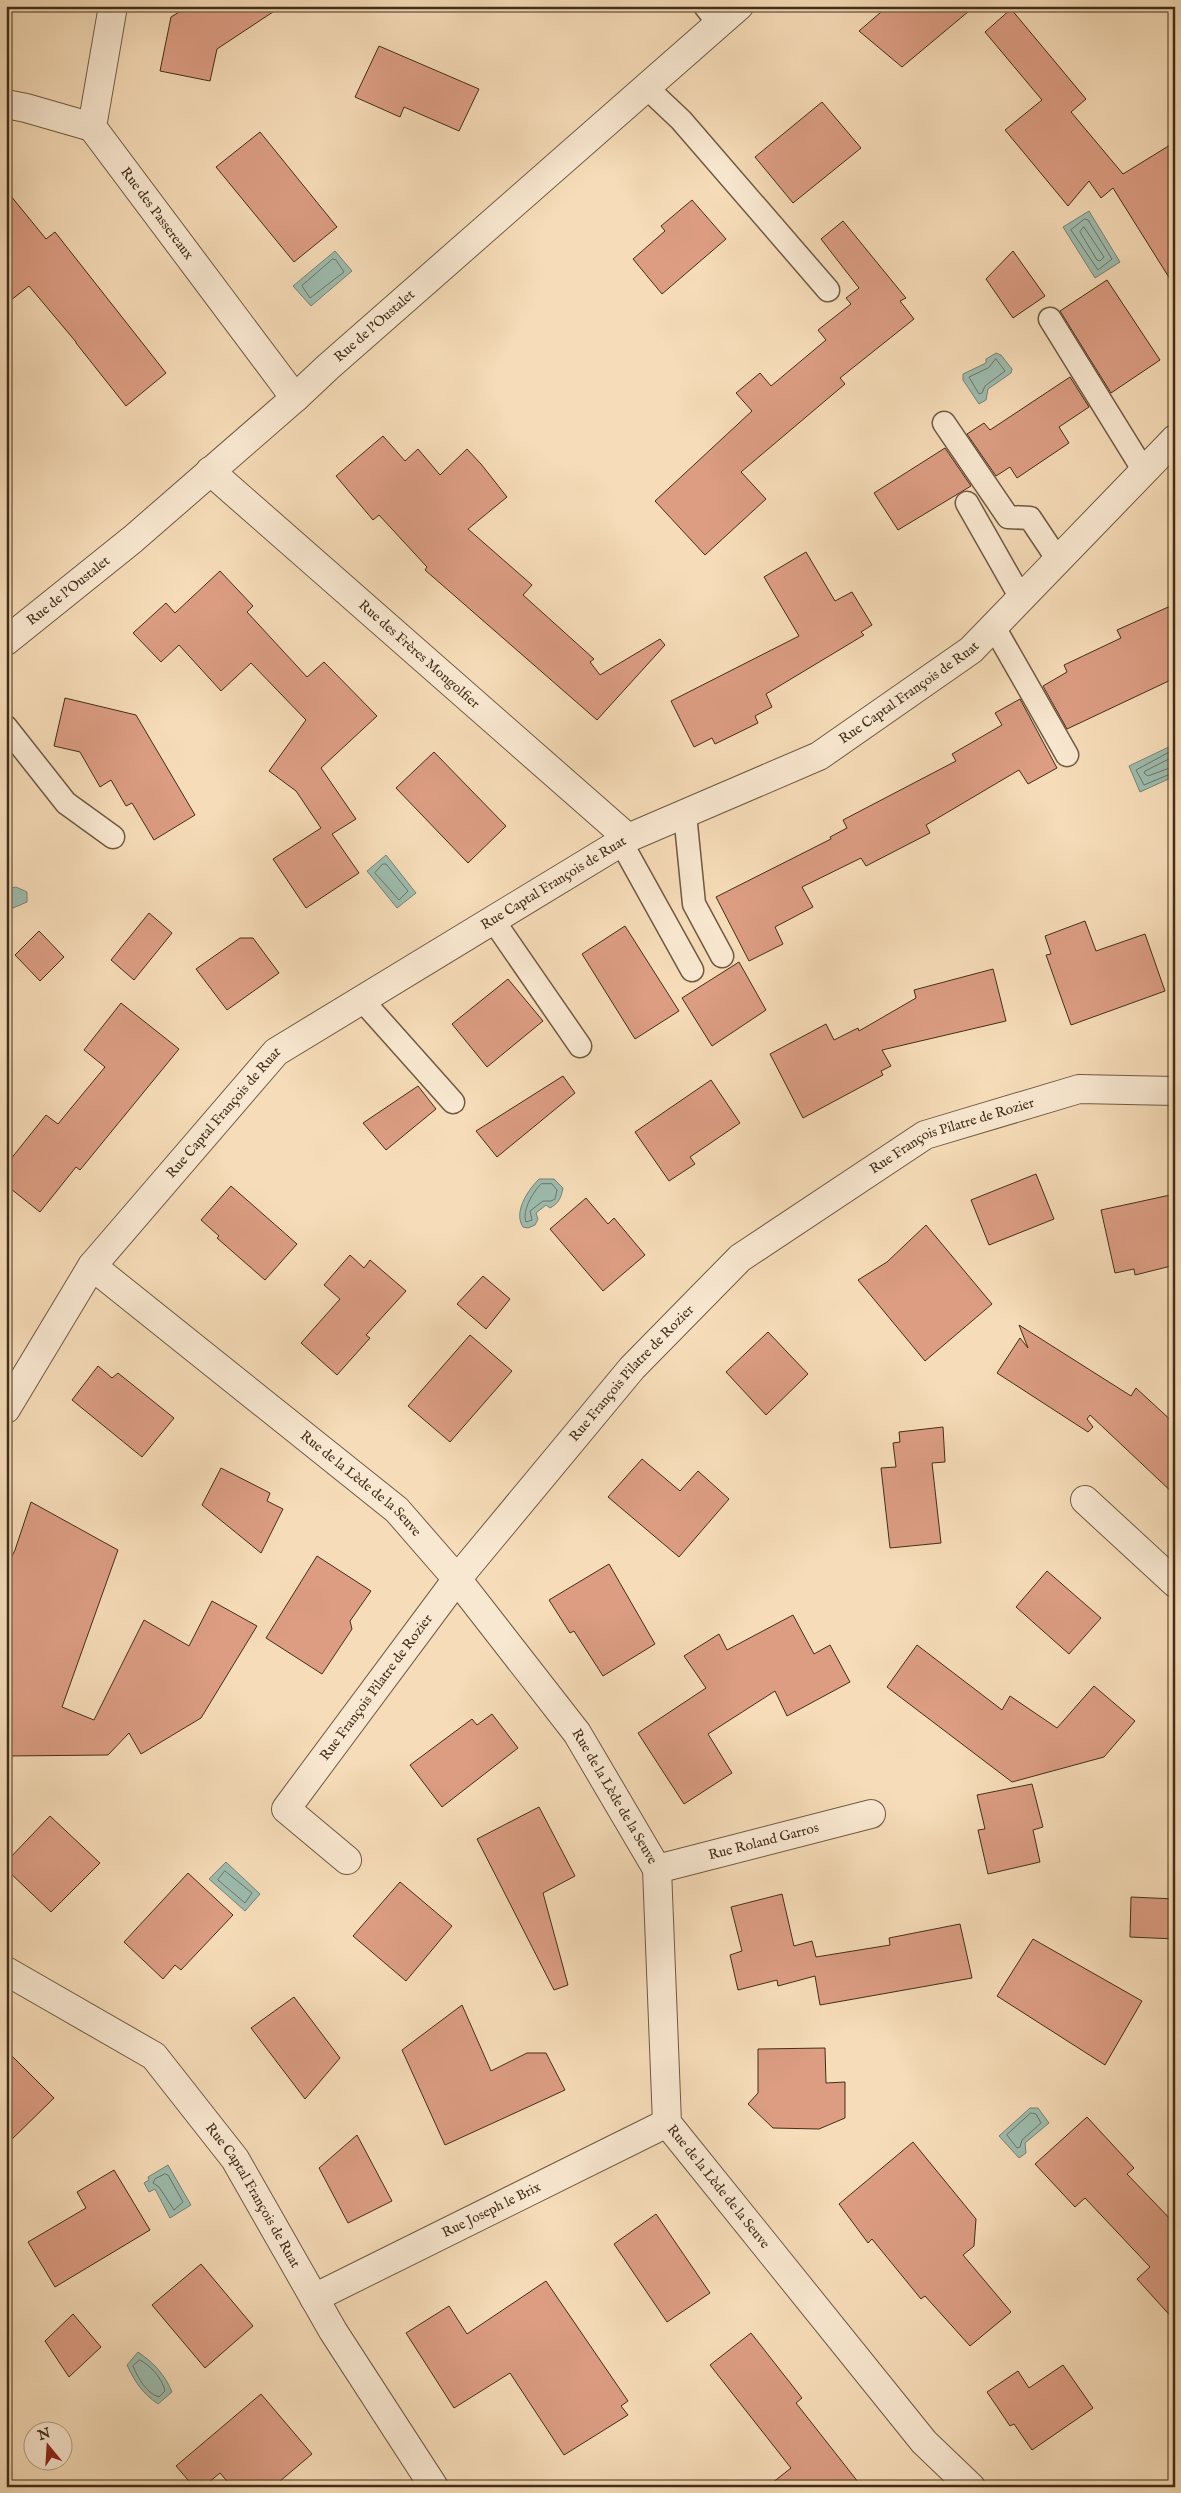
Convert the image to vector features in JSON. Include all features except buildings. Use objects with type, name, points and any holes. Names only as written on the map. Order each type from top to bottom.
[{"type":"street","points":[[6,104],[92,127],[113,6]]},
{"type":"street","name":"Rue de l'Oustalet","points":[[6,640],[133,539],[295,398],[646,88],[721,12]]},
{"type":"street","name":"Rue des Passereaux","points":[[92,127],[295,398]]},
{"type":"street","name":"Rue Captal François de Ruat","points":[[10,1396],[92,1266],[276,1052],[624,840],[819,756],[971,650],[1175,438]]},
{"type":"street","name":"Rue des Frères Mongolfier","points":[[210,471],[624,840]]},
{"type":"street","name":"Rue François Pilatre de Rozier","points":[[347,1860],[286,1809],[457,1579],[632,1368],[740,1258],[925,1135],[1079,1089],[1175,1092]]},
{"type":"street","name":"Rue de la Lède de la Seuve","points":[[92,1266],[397,1510],[457,1579],[577,1733],[656,1869],[668,2123],[924,2442],[971,2487]]},
{"type":"street","points":[[1086,1500],[1175,1583]]},
{"type":"street","name":"Rue Roland Garros","points":[[656,1869],[871,1814]]},
{"type":"street","name":"Rue Captal François de Ruat","points":[[6,1971],[154,2056],[235,2159],[333,2331],[434,2487]]},
{"type":"street","name":"Rue Joseph le Brix","points":[[314,2298],[668,2123]]},
{"type":"lane","points":[[646,88],[681,120],[828,290]]},
{"type":"lane","points":[[1050,319],[1144,471]]},
{"type":"lane","points":[[944,423],[1008,517],[1030,518],[1058,560]]},
{"type":"lane","points":[[967,504],[1021,598]]},
{"type":"lane","points":[[994,628],[1067,755]]},
{"type":"lane","points":[[6,727],[66,803],[114,837]]},
{"type":"lane","points":[[685,814],[694,904],[722,956]]},
{"type":"lane","points":[[624,840],[692,970]]},
{"type":"lane","points":[[493,920],[580,1046]]},
{"type":"lane","points":[[362,1000],[453,1102]]},
{"type":"water","points":[[1089,211],[1120,262],[1095,278],[1063,227]]},
{"type":"water","points":[[335,251],[352,271],[311,306],[293,286]]},
{"type":"water","points":[[996,353],[1001,355],[1012,369],[1011,373],[988,389],[986,400],[979,404],[963,380],[963,374],[986,363],[986,359]]},
{"type":"water","points":[[1175,744],[1175,776],[1140,792],[1129,766]]},
{"type":"water","points":[[386,855],[416,893],[397,908],[367,871]]},
{"type":"water","points":[[16,887],[27,892],[27,902],[6,911],[6,889]]},
{"type":"water","points":[[539,1179],[554,1179],[563,1188],[561,1195],[558,1202],[553,1206],[550,1208],[546,1205],[536,1213],[538,1219],[535,1225],[528,1228],[523,1227],[520,1215],[523,1202],[530,1189]]},
{"type":"water","points":[[226,1862],[260,1894],[245,1911],[209,1879]]},
{"type":"water","points":[[1030,2108],[1038,2108],[1049,2123],[1025,2143],[1026,2153],[1019,2158],[999,2136]]},
{"type":"water","points":[[168,2165],[191,2205],[170,2218],[155,2189],[149,2192],[144,2183],[149,2180],[148,2177]]},
{"type":"water","points":[[138,2352],[158,2370],[172,2392],[158,2404],[140,2387],[127,2365]]}]
